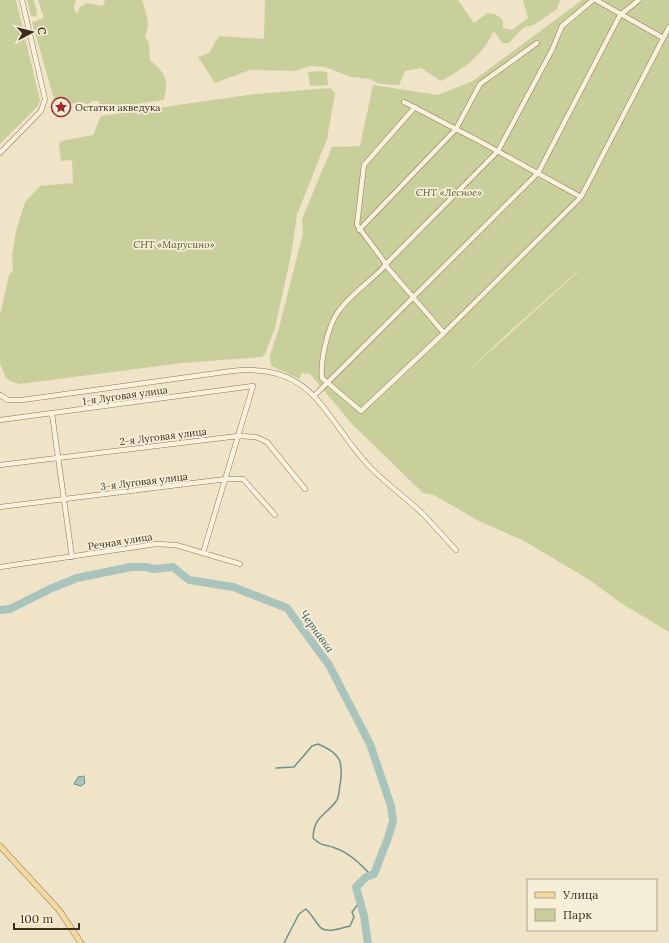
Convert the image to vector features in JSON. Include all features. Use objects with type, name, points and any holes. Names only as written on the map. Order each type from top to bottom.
[{"type":"main road","points":[[0,846],[62,914],[81,943]]},
{"type":"street","points":[[0,153],[41,111],[45,99],[22,0]]},
{"type":"street","points":[[593,0],[562,26],[552,50],[498,151],[337,313],[324,350],[322,372],[326,383],[361,411],[444,332],[581,197],[669,27]]},
{"type":"street","points":[[596,0],[620,15],[663,38]]},
{"type":"street","points":[[314,396],[538,173],[620,15],[639,0]]},
{"type":"street","points":[[359,230],[456,129],[480,84],[537,43]]},
{"type":"street","points":[[404,102],[498,151],[581,197]]},
{"type":"street","points":[[415,107],[364,165],[357,225],[359,230],[415,300],[444,332]]},
{"type":"street","points":[[0,395],[8,400],[22,400],[136,383],[253,369],[266,370],[281,374],[302,386],[330,412],[368,464],[423,514],[456,550]]},
{"type":"street","name":"1-я Луговая улица","points":[[0,420],[253,386],[238,436]]},
{"type":"street","points":[[52,414],[72,557]]},
{"type":"street","points":[[203,553],[238,436]]},
{"type":"street","name":"2-я Луговая улица","points":[[0,465],[238,436],[256,437],[267,442],[305,489]]},
{"type":"street","name":"3-я Луговая улица","points":[[0,507],[64,498],[243,479],[274,515]]},
{"type":"street","name":"Речная улица","points":[[0,567],[156,544],[176,544],[240,564]]},
{"type":"green space","points":[[0,0],[16,0],[40,100],[38,106],[0,144]]},
{"type":"green space","points":[[27,0],[34,0],[37,12],[36,17],[31,16]]},
{"type":"green space","points":[[38,0],[76,0],[74,8],[77,14],[80,7],[87,3],[103,6],[105,0],[142,0],[148,22],[145,36],[149,43],[150,60],[160,69],[165,77],[166,87],[164,100],[100,109],[99,101],[92,101],[88,105],[82,102],[56,106],[32,22],[44,18]]},
{"type":"green space","points":[[265,0],[458,0],[474,23],[487,13],[495,14],[503,20],[503,28],[512,30],[528,18],[523,0],[560,0],[557,9],[534,25],[524,27],[509,43],[502,43],[494,31],[478,55],[458,71],[441,81],[421,68],[405,71],[399,85],[379,84],[370,79],[351,77],[325,67],[310,66],[294,71],[250,70],[215,83],[198,57],[209,53],[219,36],[264,39]]},
{"type":"green space","name":"СНТ «Лесное»","points":[[582,0],[669,0],[669,632],[621,603],[588,579],[524,541],[479,521],[434,495],[423,493],[352,424],[310,374],[301,373],[300,379],[271,366],[270,355],[279,328],[303,233],[302,219],[332,147],[360,146],[373,85],[438,95],[473,81]],"holes":[[[579,271],[464,375],[506,335]]]},
{"type":"green space","points":[[308,72],[327,72],[328,85],[310,86]]},
{"type":"green space","name":"СНТ «Марусино»","points":[[330,88],[335,93],[327,139],[297,215],[291,255],[275,328],[265,354],[262,357],[182,363],[20,384],[12,382],[6,378],[0,364],[0,315],[9,275],[13,270],[12,255],[16,231],[25,202],[40,186],[73,183],[72,160],[61,161],[59,144],[61,141],[93,135],[101,116],[255,94]]},
{"type":"water","points":[[84,776],[85,783],[81,786],[74,784],[78,777]]},
{"type":"waterway","name":"Чернавка","points":[[0,610],[10,609],[50,589],[77,578],[131,567],[146,567],[154,569],[173,567],[189,580],[233,587],[287,608],[329,665],[370,744],[391,806],[393,821],[374,874],[366,877],[356,887],[364,916],[368,943]]},
{"type":"waterway","points":[[276,768],[294,767],[312,746],[318,744],[336,755],[341,764],[338,797],[333,805],[318,820],[313,838],[321,844],[346,853],[371,875]]},
{"type":"waterway","points":[[284,943],[299,914],[306,909],[320,927],[326,930],[334,930],[350,926],[354,917],[352,912],[359,903]]},
{"type":"place","name":"Остатки акведука","points":[[61,107]]}]
